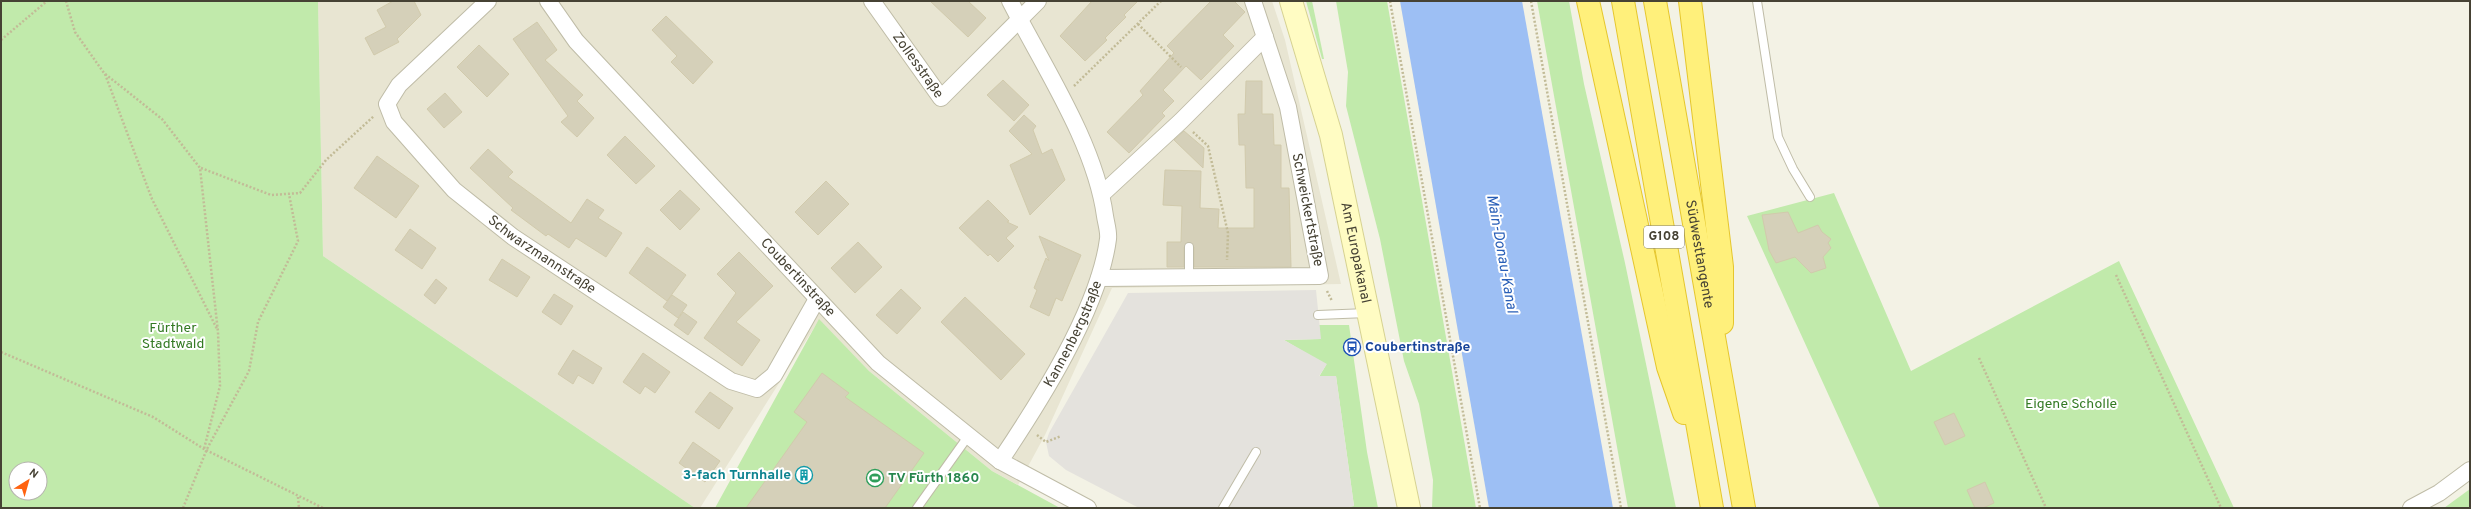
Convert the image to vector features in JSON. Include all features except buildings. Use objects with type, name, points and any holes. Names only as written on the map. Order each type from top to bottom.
[{"type":"highway","points":[[1588,1],[1668,366],[1705,472]]},
{"type":"highway","name":"G108","points":[[1623,1],[1712,508]]},
{"type":"highway","name":"Südwesttangente","points":[[1655,1],[1744,508]]},
{"type":"highway","points":[[1690,1],[1722,267],[1722,380]]},
{"type":"main road","name":"Am Europakanal","points":[[1291,1],[1331,135],[1409,508]]},
{"type":"street","points":[[387,104],[399,85],[488,1]]},
{"type":"street","name":"Coubertinstraße","points":[[548,1],[576,41],[817,299],[878,362],[1000,461],[1088,508]]},
{"type":"street","name":"Zollesstraße","points":[[872,1],[941,98],[1020,20]]},
{"type":"street","name":"Kannenbergstraße","points":[[1000,461],[1025,424],[1075,336],[1099,278],[1108,238],[1102,194],[1087,150],[1010,1]]},
{"type":"street","points":[[1020,20],[1038,1]]},
{"type":"street","name":"Schweickertstraße","points":[[1099,278],[1320,276],[1288,107],[1253,1]]},
{"type":"street","points":[[1102,194],[1181,121],[1265,37]]},
{"type":"street","name":"Schwarzmannstraße","points":[[387,104],[394,122],[454,190],[513,237],[731,381],[757,389],[774,375],[817,299]]},
{"type":"street","points":[[2411,508],[2439,493],[2470,470]]},
{"type":"lane","points":[[1757,1],[1778,137],[1793,169],[1810,197]]},
{"type":"lane","points":[[1189,247],[1189,276]]},
{"type":"lane","points":[[1318,315],[1368,313]]},
{"type":"lane","points":[[917,508],[969,435]]},
{"type":"lane","points":[[1223,508],[1256,452]]},
{"type":"path","points":[[1,40],[47,1]]},
{"type":"path","points":[[66,1],[75,32],[104,73],[152,199],[218,332]]},
{"type":"path","points":[[1061,99],[1161,1]]},
{"type":"path","points":[[1390,1],[1480,508]]},
{"type":"path","points":[[1531,1],[1621,508]]},
{"type":"path","points":[[1138,24],[1181,67]]},
{"type":"path","points":[[104,73],[162,119],[200,168],[271,195],[300,193],[326,160],[387,104]]},
{"type":"path","points":[[1181,121],[1208,146],[1228,233],[1226,276]]},
{"type":"path","points":[[200,168],[218,332],[220,386],[206,449]]},
{"type":"path","points":[[183,508],[206,449],[249,371],[258,322],[298,241],[289,194]]},
{"type":"path","points":[[2116,275],[2221,508]]},
{"type":"path","points":[[1320,276],[1337,314]]},
{"type":"path","points":[[1,352],[153,417],[206,449],[298,497],[323,508]]},
{"type":"path","points":[[1979,358],[2046,508]]},
{"type":"path","points":[[1025,424],[1046,442],[1061,436]]},
{"type":"path","points":[[298,497],[299,508]]},
{"type":"shaded area","points":[[318,1],[1272,1],[1285,40],[1341,284],[1112,288],[1045,435],[1018,485],[992,471],[869,371],[819,320],[700,508],[695,508],[323,256]]},
{"type":"shaded area","points":[[1316,290],[1321,339],[1284,340],[1327,364],[1319,376],[1336,376],[1354,506],[1343,508],[1139,508],[1066,470],[1049,456],[1046,442],[1049,433],[1128,293]]},
{"type":"green space","name":"Fürther Stadtwald","points":[[1,1],[318,1],[323,256],[695,508],[1,508]]},
{"type":"green space","points":[[1306,1],[1312,1],[1324,59],[1322,59]]},
{"type":"green space","points":[[1336,1],[1387,1],[1476,508],[1432,508],[1433,480],[1419,404],[1404,361],[1380,239],[1346,106],[1348,72]]},
{"type":"green space","points":[[1537,1],[1569,1],[1584,84],[1625,263],[1676,508],[1628,508]]},
{"type":"green space","name":"Eigene Scholle","points":[[1834,193],[1911,371],[2119,261],[2234,508],[1880,508],[1747,216]]},
{"type":"green space","points":[[819,319],[869,371],[992,471],[1060,508],[715,508]]},
{"type":"green space","points":[[1319,325],[1349,325],[1367,452],[1378,508],[1343,508],[1354,506],[1336,376],[1319,377],[1326,365],[1284,340],[1320,339]]},
{"type":"green space","points":[[2470,489],[2470,508],[2444,508]]},
{"type":"water","name":"Main-Donau-Kanal","points":[[1400,1],[1522,1],[1613,508],[1489,508]]},
{"type":"place","name":"Coubertinstraße","points":[[1352,347]]},
{"type":"place","name":"3-fach Turnhalle","points":[[804,475]]},
{"type":"place","name":"TV Fürth 1860","points":[[875,478]]}]
